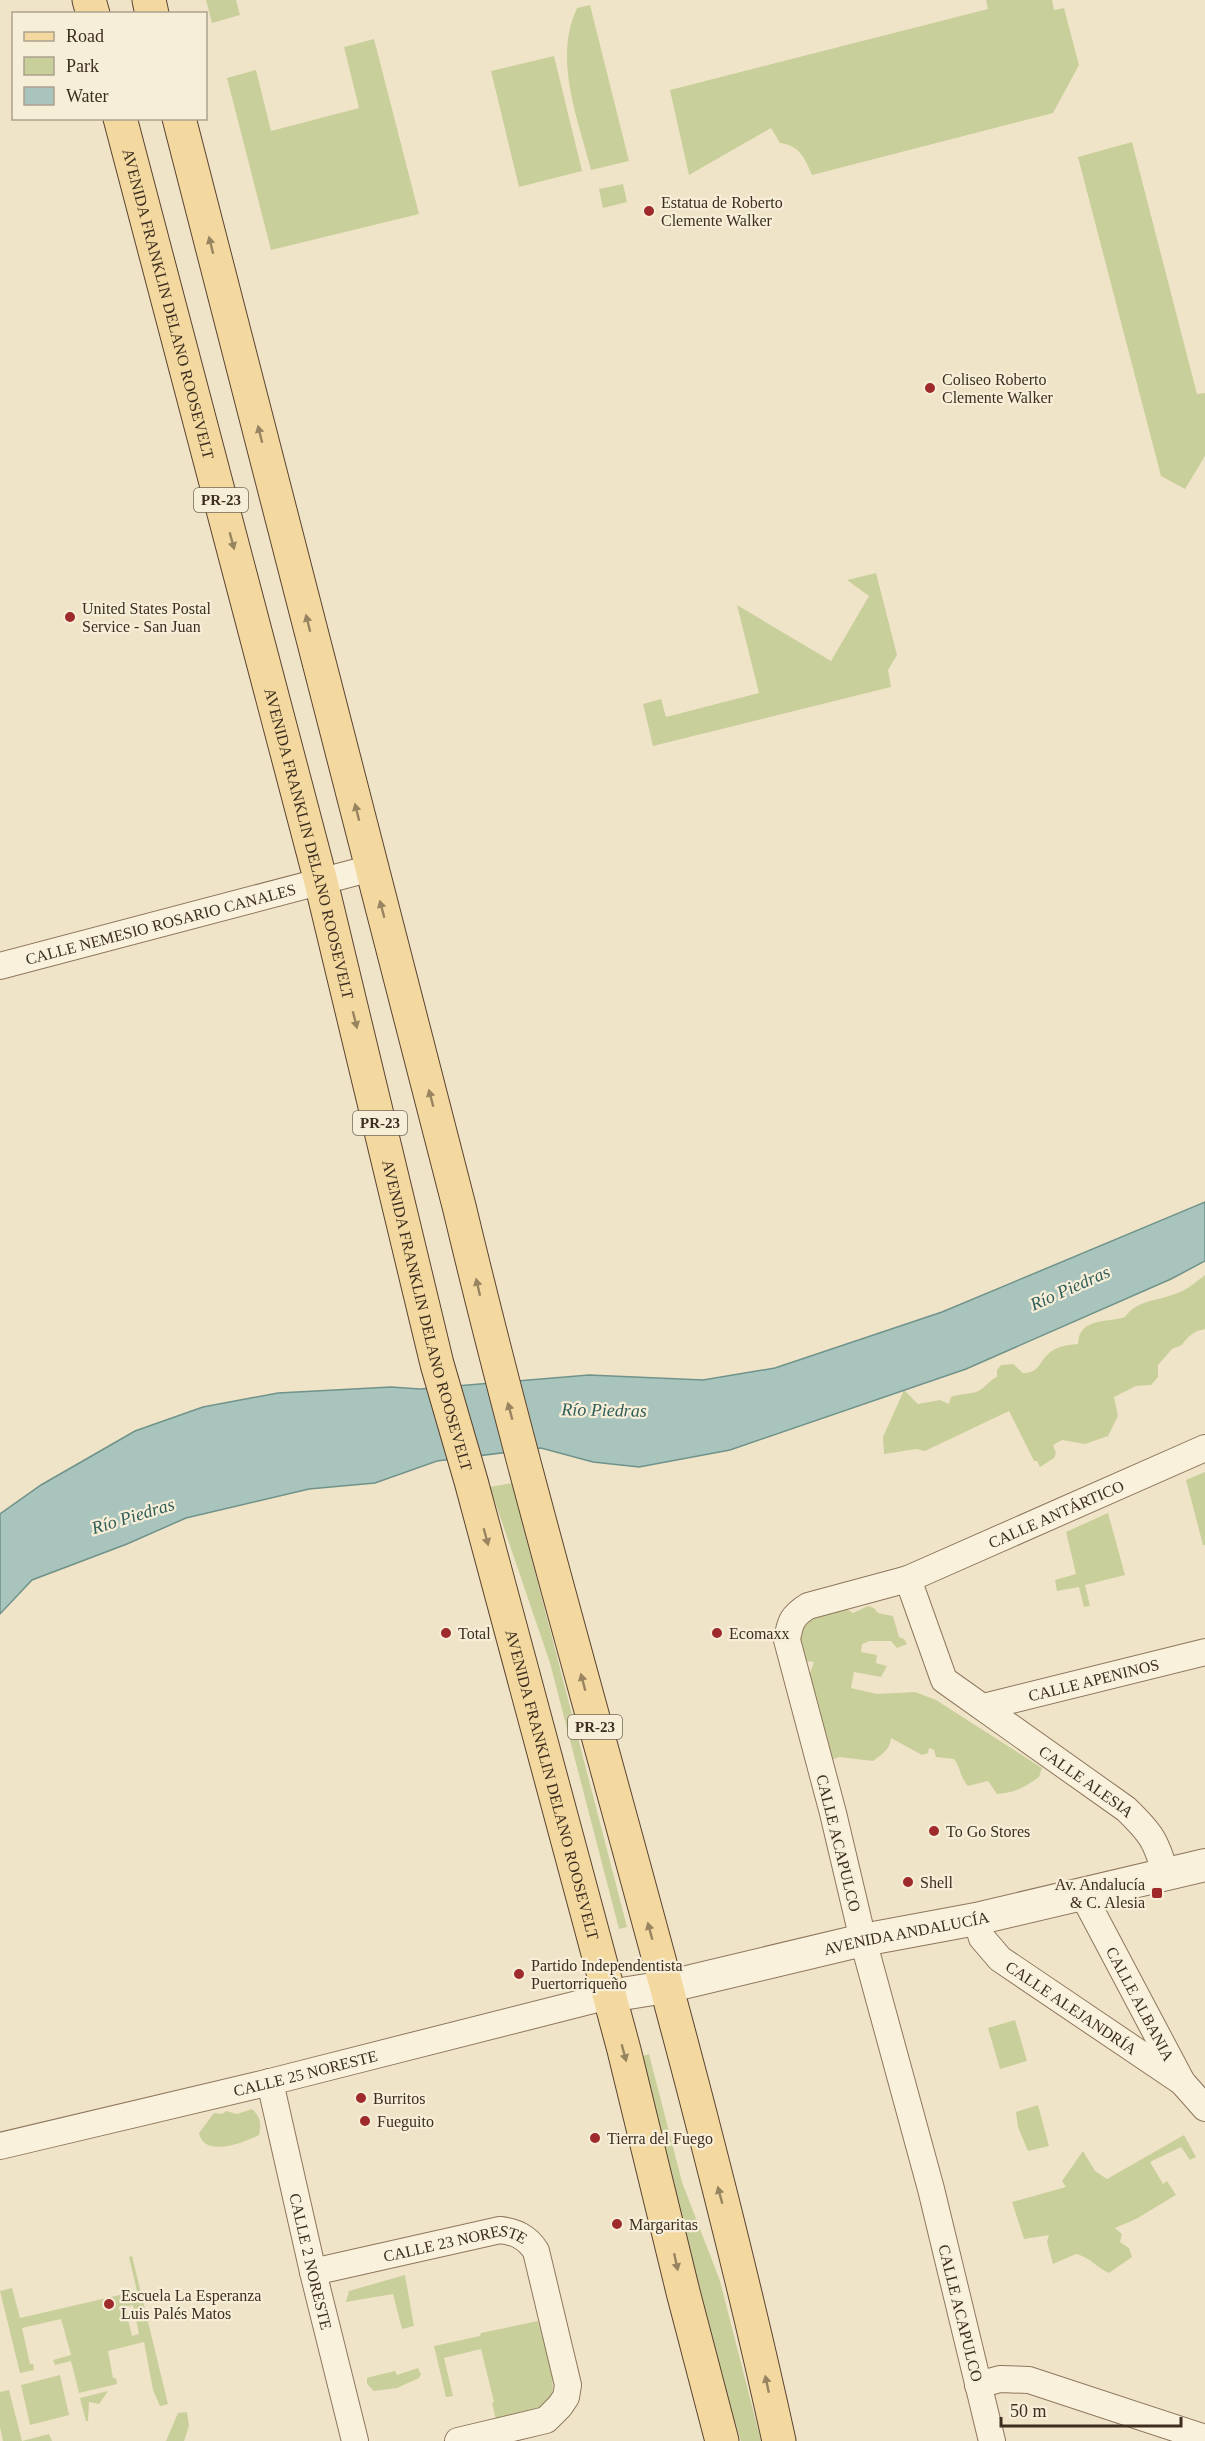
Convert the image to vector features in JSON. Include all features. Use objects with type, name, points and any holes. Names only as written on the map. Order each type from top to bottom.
[{"type":"main road","name":"AVENIDA FRANKLIN DELANO ROOSEVELT","points":[[121,120],[321,882],[437,1364],[471,1481],[609,1996],[722,2441]]},
{"type":"main road","name":"PR-23","points":[[180,120],[456,1195],[492,1344],[666,1987],[755,2332],[779,2441]]},
{"type":"street","name":"CALLE NEMESIO ROSARIO CANALES","points":[[0,966],[372,868]]},
{"type":"street","name":"CALLE ANTÁRTICO","points":[[908,1579],[1205,1448]]},
{"type":"street","points":[[908,1579],[944,1680],[983,1707]]},
{"type":"street","name":"CALLE ACAPULCO","points":[[908,1579],[808,1606],[795,1614],[787,1640],[833,1813],[863,1940],[931,2189],[992,2441]]},
{"type":"street","name":"CALLE APENINOS","points":[[983,1707],[1205,1652]]},
{"type":"street","name":"CALLE ALESIA","points":[[983,1707],[1126,1809],[1148,1830],[1158,1849],[1166,1875]]},
{"type":"street","name":"AVENIDA ANDALUCÍA","points":[[609,1996],[666,1987],[863,1940],[976,1919],[1205,1865]]},
{"type":"street","name":"CALLE ALBANIA","points":[[1083,1895],[1182,2082],[1205,2108]]},
{"type":"street","name":"CALLE ALEJANDRÍA","points":[[976,1919],[982,1938],[1000,1959],[1182,2082]]},
{"type":"street","name":"CALLE 25 NORESTE","points":[[0,2146],[270,2082],[609,1996]]},
{"type":"street","name":"CALLE 2 NORESTE","points":[[270,2082],[313,2272],[355,2441]]},
{"type":"street","name":"CALLE 23 NORESTE","points":[[313,2272],[500,2230],[517,2233],[525,2238],[536,2251],[568,2385],[566,2397],[553,2415],[546,2420],[459,2441]]},
{"type":"street","points":[[978,2385],[1000,2379],[1029,2380],[1205,2438]]},
{"type":"green space","points":[[206,0],[236,0],[240,15],[212,23]]},
{"type":"green space","points":[[986,0],[1052,0],[1054,10],[1064,8],[1079,65],[1053,113],[812,175],[801,153],[792,146],[780,143],[771,128],[689,175],[670,90],[988,9]]},
{"type":"green space","points":[[590,5],[629,161],[591,170],[570,89],[567,68],[570,28],[577,8]]},
{"type":"green space","points":[[374,39],[419,214],[271,250],[227,78],[256,70],[271,131],[359,108],[344,47]]},
{"type":"green space","points":[[554,56],[582,171],[519,187],[491,71]]},
{"type":"green space","points":[[1132,142],[1197,394],[1205,393],[1205,456],[1185,489],[1161,476],[1078,157]]},
{"type":"green space","points":[[623,184],[627,202],[603,208],[599,189]]},
{"type":"green space","points":[[876,573],[897,655],[888,670],[891,687],[653,746],[643,704],[661,699],[666,717],[759,693],[737,605],[831,661],[869,596],[847,580]]},
{"type":"green space","points":[[1205,1275],[1205,1329],[1194,1333],[1182,1345],[1172,1349],[1158,1365],[1158,1377],[1151,1385],[1136,1386],[1114,1397],[1118,1416],[1108,1436],[1085,1444],[1062,1440],[1053,1445],[1056,1453],[1054,1458],[1040,1467],[1037,1461],[1034,1461],[1009,1411],[925,1451],[916,1449],[884,1454],[883,1437],[904,1390],[918,1404],[940,1400],[949,1404],[951,1397],[982,1389],[997,1377],[997,1370],[1001,1365],[1013,1364],[1023,1373],[1031,1372],[1053,1350],[1078,1344],[1083,1329],[1089,1325],[1125,1317],[1146,1302],[1181,1292]]},
{"type":"green space","points":[[1205,1472],[1205,1545],[1203,1545],[1186,1480]]},
{"type":"green space","points":[[512,1483],[627,1927],[619,1929],[550,1663],[490,1487]]},
{"type":"green space","points":[[1108,1513],[1125,1575],[1085,1585],[1090,1606],[1084,1607],[1079,1587],[1057,1591],[1055,1580],[1076,1574],[1066,1532]]},
{"type":"green space","points":[[868,1606],[874,1608],[878,1613],[893,1616],[899,1637],[907,1644],[897,1648],[891,1641],[870,1641],[862,1644],[861,1652],[877,1655],[876,1663],[887,1666],[881,1677],[854,1672],[851,1688],[877,1694],[915,1692],[936,1700],[1042,1768],[1039,1777],[1020,1789],[997,1794],[988,1781],[968,1786],[954,1759],[936,1757],[934,1750],[929,1748],[928,1753],[922,1755],[891,1738],[887,1749],[873,1761],[839,1757],[829,1761],[805,1687],[814,1662],[806,1661],[796,1629],[801,1618],[844,1607],[853,1613]]},
{"type":"green space","points":[[1015,2020],[1027,2061],[1000,2069],[988,2028]]},
{"type":"green space","points":[[649,2054],[682,2182],[720,2281],[761,2441],[741,2441],[723,2386],[639,2057]]},
{"type":"green space","points":[[1038,2105],[1049,2146],[1028,2151],[1018,2127],[1016,2112]]},
{"type":"green space","points":[[252,2109],[260,2121],[259,2135],[244,2142],[216,2147],[202,2141],[199,2133],[214,2113],[222,2114],[226,2111],[237,2114]]},
{"type":"green space","points":[[1184,2135],[1196,2157],[1190,2160],[1181,2147],[1150,2162],[1163,2184],[1167,2181],[1176,2195],[1136,2219],[1115,2228],[1122,2234],[1120,2242],[1129,2248],[1132,2257],[1109,2273],[1085,2257],[1076,2254],[1053,2264],[1047,2242],[1049,2235],[1024,2239],[1012,2202],[1066,2187],[1062,2181],[1083,2151],[1095,2171],[1107,2179]]},
{"type":"green space","points":[[132,2256],[168,2404],[160,2406],[153,2390],[144,2342],[108,2351],[113,2378],[116,2378],[117,2384],[79,2393],[71,2361],[55,2365],[53,2360],[71,2355],[61,2319],[22,2328],[30,2364],[33,2364],[34,2370],[20,2373],[0,2291],[12,2288],[20,2318],[137,2291],[129,2257]],"holes":[[[133,2305],[139,2334],[132,2336],[125,2307]]]},
{"type":"green space","points":[[405,2275],[414,2326],[402,2329],[393,2294],[346,2302],[349,2291]]},
{"type":"green space","points":[[538,2321],[553,2381],[549,2403],[542,2409],[496,2420],[481,2349],[444,2358],[453,2396],[446,2397],[434,2346]]},
{"type":"green space","points":[[418,2368],[421,2374],[419,2378],[397,2388],[374,2391],[367,2384],[367,2378],[370,2377],[395,2371],[397,2375]]},
{"type":"green space","points":[[60,2375],[69,2415],[30,2425],[21,2385]]},
{"type":"green space","points":[[9,2390],[22,2441],[3,2441],[0,2427],[0,2392]]},
{"type":"green space","points":[[108,2391],[99,2404],[89,2402],[88,2421],[86,2421],[80,2398]]},
{"type":"green space","points":[[187,2412],[189,2426],[184,2441],[166,2441],[178,2413]]},
{"type":"green space","points":[[49,2434],[52,2441],[22,2441]]},
{"type":"water","name":"Río Piedras","points":[[1205,1202],[1205,1261],[1171,1279],[966,1369],[730,1450],[639,1467],[593,1462],[541,1448],[437,1461],[375,1483],[309,1489],[186,1518],[127,1544],[32,1580],[0,1614],[0,1514],[41,1485],[135,1431],[203,1407],[278,1393],[391,1387],[420,1389],[589,1375],[703,1380],[775,1368],[942,1312]]},
{"type":"place","name":"Estatua de Roberto Clemente Walker","points":[[649,211]]},
{"type":"place","name":"Coliseo Roberto Clemente Walker","points":[[930,388]]},
{"type":"place","name":"United States Postal Service - San Juan","points":[[70,617]]},
{"type":"place","name":"Total","points":[[446,1633]]},
{"type":"place","name":"Ecomaxx","points":[[717,1633]]},
{"type":"place","name":"To Go Stores","points":[[934,1831]]},
{"type":"place","name":"Shell","points":[[908,1882]]},
{"type":"place","name":"Av. Andalucía & C. Alesia","points":[[1157,1893]]},
{"type":"place","name":"Partido Independentista Puertorriqueño","points":[[519,1974]]},
{"type":"place","name":"Burritos","points":[[361,2098]]},
{"type":"place","name":"Fueguito","points":[[365,2121]]},
{"type":"place","name":"Tierra del Fuego","points":[[595,2138]]},
{"type":"place","name":"Margaritas","points":[[617,2224]]},
{"type":"place","name":"Escuela La Esperanza Luis Palés Matos","points":[[109,2304]]}]
